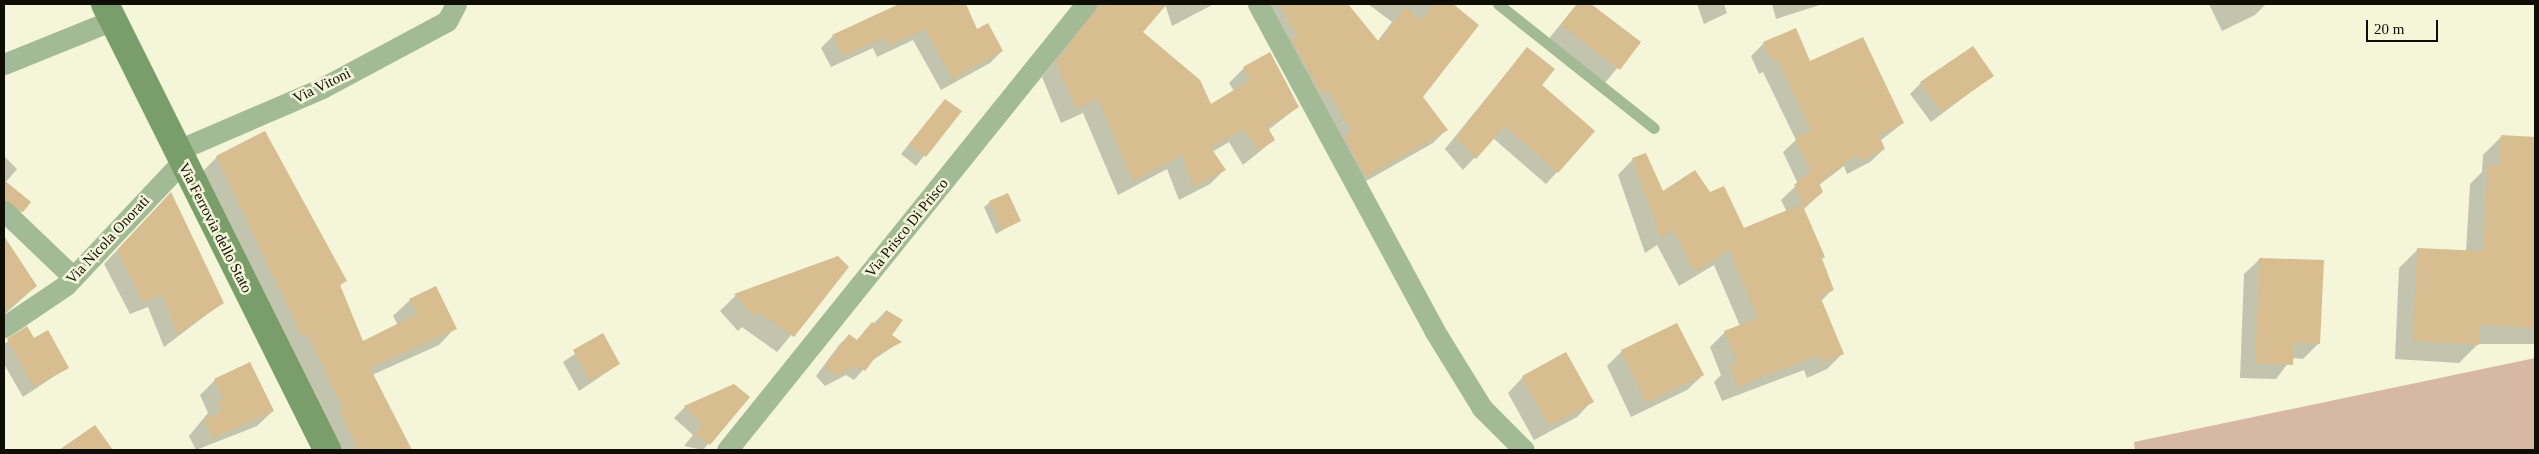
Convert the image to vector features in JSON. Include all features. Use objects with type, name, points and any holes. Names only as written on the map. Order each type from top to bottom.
[{"type":"main road","name":"Via Ferrovia dello Stato","points":[[109,12],[327,450]]},
{"type":"street","name":"Via Vitoni","points":[[179,156],[330,83],[446,21],[456,4]]},
{"type":"street","name":"Via Prisco Di Prisco","points":[[726,450],[1086,4]]},
{"type":"street","points":[[1258,4],[1434,330],[1482,408],[1524,450]]},
{"type":"street","points":[[4,64],[109,12]]},
{"type":"street","name":"Via Nicola Onorati","points":[[4,327],[73,277],[179,156]]},
{"type":"street","points":[[4,212],[73,277]]},
{"type":"lane","points":[[1498,4],[1654,128]]},
{"type":"shaded area","points":[[2535,358],[2535,450],[2135,450],[2134,442]]},
{"type":"building","points":[[899,4],[966,4],[977,29],[988,23],[1003,51],[953,79],[925,29],[889,46],[885,37],[843,56],[832,35]]},
{"type":"building","points":[[1098,4],[1167,4],[1143,32],[1200,80],[1211,104],[1250,80],[1243,67],[1270,52],[1299,107],[1267,126],[1275,140],[1258,151],[1244,129],[1211,148],[1226,170],[1193,187],[1182,155],[1133,181],[1098,99],[1076,109],[1056,62]]},
{"type":"building","points":[[1280,4],[1348,4],[1379,42],[1405,7],[1421,20],[1433,4],[1453,4],[1479,25],[1423,97],[1448,130],[1366,177],[1344,137],[1352,132],[1328,90],[1321,94],[1291,39],[1297,36]]},
{"type":"building","points":[[1577,4],[1591,4],[1641,42],[1620,70],[1561,25]]},
{"type":"building","points":[[1796,28],[1810,61],[1863,37],[1904,123],[1879,135],[1885,149],[1861,161],[1857,154],[1819,183],[1823,192],[1804,207],[1794,185],[1811,171],[1795,138],[1811,131],[1777,59],[1772,61],[1763,42]]},
{"type":"building","points":[[1973,46],[1994,76],[1942,112],[1920,82]]},
{"type":"building","points":[[1527,47],[1555,69],[1542,85],[1595,131],[1558,173],[1505,126],[1476,159],[1456,137]]},
{"type":"building","points":[[945,99],[962,111],[926,157],[909,144]]},
{"type":"building","points":[[265,131],[347,281],[340,285],[363,341],[417,314],[409,299],[436,286],[457,329],[370,368],[412,450],[359,450],[339,409],[343,408],[307,334],[302,336],[216,156]]},
{"type":"building","points":[[2501,135],[2535,137],[2535,328],[2480,325],[2479,345],[2413,341],[2417,248],[2483,251],[2488,164],[2499,165]]},
{"type":"building","points":[[1646,153],[1663,191],[1695,170],[1710,192],[1724,186],[1744,228],[1802,204],[1825,257],[1822,259],[1834,290],[1820,296],[1844,354],[1823,363],[1819,355],[1737,387],[1729,365],[1737,362],[1724,331],[1758,318],[1729,250],[1695,272],[1673,230],[1661,238],[1632,158]]},
{"type":"building","points":[[4,180],[31,202],[23,212],[4,199]]},
{"type":"building","points":[[171,192],[224,303],[177,334],[162,294],[143,302],[117,250]]},
{"type":"building","points":[[1008,193],[1021,221],[1002,230],[989,201]]},
{"type":"building","points":[[4,236],[37,286],[4,312]]},
{"type":"building","points":[[838,256],[849,267],[794,337],[758,312],[754,317],[734,294]]},
{"type":"building","points":[[2259,258],[2324,260],[2320,344],[2294,343],[2293,365],[2255,363]]},
{"type":"building","points":[[886,310],[903,320],[892,335],[902,342],[877,355],[865,371],[857,366],[836,376],[825,366],[849,334],[857,340],[872,322],[877,325]]},
{"type":"building","points":[[1677,323],[1704,375],[1646,403],[1621,350]]},
{"type":"building","points":[[27,326],[34,338],[48,330],[69,368],[34,387],[7,339]]},
{"type":"building","points":[[603,333],[620,364],[590,381],[573,350]]},
{"type":"building","points":[[1566,352],[1594,402],[1549,426],[1522,376]]},
{"type":"building","points":[[250,362],[274,411],[213,438],[204,420],[222,411],[218,402],[224,400],[214,379]]},
{"type":"building","points":[[734,384],[750,397],[710,445],[694,434],[703,424],[684,406]]},
{"type":"building","points":[[95,425],[113,450],[59,450]]}]
